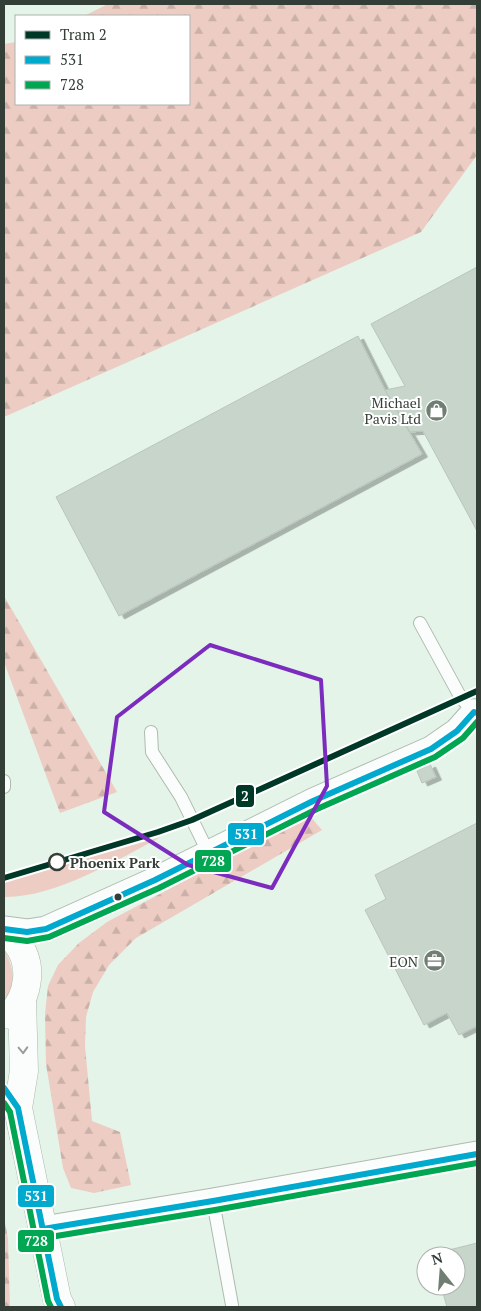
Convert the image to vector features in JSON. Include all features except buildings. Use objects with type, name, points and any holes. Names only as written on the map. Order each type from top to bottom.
[{"type":"street","points":[[4,930],[27,932],[46,929],[154,880],[313,801],[431,749],[457,731],[476,712]]},
{"type":"street","points":[[4,930],[16,942],[26,961],[27,981],[22,1001],[24,1071],[11,1098],[43,1229],[57,1304]]},
{"type":"street","points":[[4,1021],[22,1001]]},
{"type":"street","points":[[43,1229],[477,1154]]},
{"type":"lane","points":[[420,624],[461,698],[476,712]]},
{"type":"lane","points":[[151,732],[152,752],[181,797],[208,852]]},
{"type":"lane","points":[[4,782],[4,787]]},
{"type":"lane","points":[[213,1201],[232,1306]]},
{"type":"highlighted area","points":[[210,645],[321,680],[327,786],[272,888],[188,865],[104,812],[117,717]]},
{"type":"green space","points":[[108,4],[477,4],[477,155],[421,232],[4,417],[4,44],[15,42],[15,105],[190,105],[190,15],[86,15]]},
{"type":"green space","points":[[4,596],[117,792],[60,813],[4,662]]},
{"type":"green space","points":[[309,815],[322,830],[136,938],[109,965],[93,992],[86,1017],[85,1046],[92,1121],[120,1132],[131,1185],[94,1193],[71,1188],[63,1168],[46,1064],[45,1014],[48,986],[58,965],[79,943],[107,922]]},
{"type":"green space","points":[[161,837],[64,885],[23,896],[4,897],[4,882]]},
{"type":"green space","points":[[4,949],[12,969],[13,982],[4,1001]]},
{"type":"green space","points":[[4,1216],[8,1239],[10,1307],[4,1307]]},
{"type":"tram line","name":"2","points":[[4,878],[192,820],[477,691]]},
{"type":"transit line","name":"531","points":[[4,929],[27,932],[46,929],[155,880],[313,801],[431,749],[457,731],[474,712],[477,713]]},
{"type":"transit line","name":"728","points":[[4,938],[27,941],[49,937],[159,888],[317,809],[435,757],[463,738],[477,722]]},
{"type":"transit line","name":"531","points":[[4,1088],[18,1108],[57,1299],[61,1307]]},
{"type":"transit line","name":"728","points":[[4,1103],[10,1112],[48,1301],[51,1307]]},
{"type":"transit line","name":"531","points":[[43,1229],[477,1154]]},
{"type":"transit line","name":"728","points":[[44,1238],[215,1210],[477,1163]]},
{"type":"place","name":"Michael Pavis Ltd","points":[[437,410]]},
{"type":"place","name":"Phoenix Park","points":[[57,862]]},
{"type":"place","name":"EON","points":[[434,961]]}]
